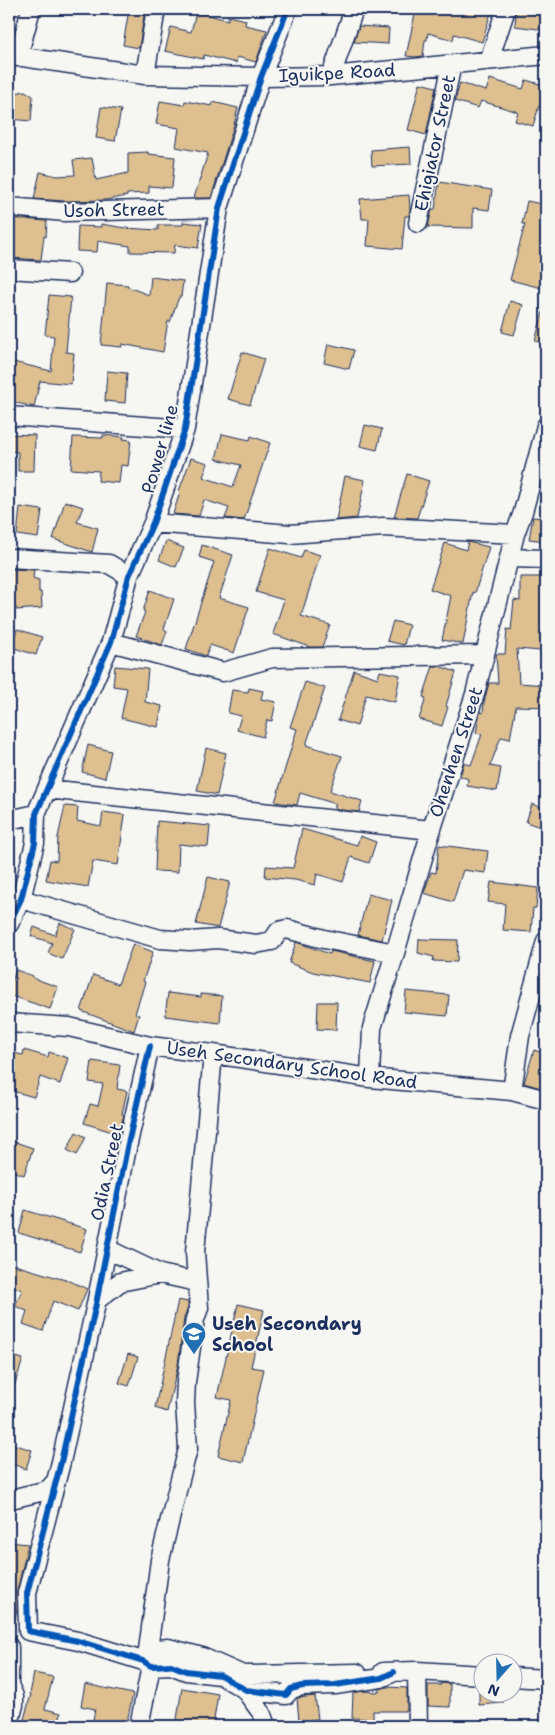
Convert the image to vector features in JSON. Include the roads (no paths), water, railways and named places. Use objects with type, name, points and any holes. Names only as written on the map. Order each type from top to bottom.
[{"type":"street","points":[[13,56],[32,9]]},
{"type":"street","points":[[145,75],[156,9]]},
{"type":"street","name":"Power line","points":[[36,814],[111,642],[129,576],[153,523],[185,429],[219,208],[261,77],[288,9]]},
{"type":"street","points":[[331,76],[354,9]]},
{"type":"street","points":[[489,60],[506,9]]},
{"type":"street","name":"Iguikpe Road","points":[[13,56],[145,75],[261,77],[331,76],[546,55]]},
{"type":"street","name":"Ehigiator Street","points":[[418,223],[452,64]]},
{"type":"street","name":"Usoh Street","points":[[9,207],[64,212],[219,208]]},
{"type":"street","points":[[9,269],[70,273]]},
{"type":"street","points":[[9,416],[185,429]]},
{"type":"street","name":"Ohenhen Street","points":[[370,1078],[372,1028],[431,830],[475,694],[515,534],[523,512],[546,426]]},
{"type":"street","points":[[153,523],[290,534],[383,528],[515,534]]},
{"type":"street","points":[[9,558],[109,564],[129,576]]},
{"type":"street","points":[[510,558],[546,559]]},
{"type":"street","points":[[111,642],[223,672],[272,658],[485,655]]},
{"type":"street","points":[[47,789],[431,830]]},
{"type":"street","points":[[9,820],[36,814],[35,843],[21,899],[9,923]]},
{"type":"street","points":[[21,899],[160,938],[190,941],[218,939],[256,944],[272,941],[279,931],[286,929],[324,939],[395,953]]},
{"type":"street","points":[[512,1091],[520,1036],[546,941]]},
{"type":"street","name":"Useh Secondary School Road","points":[[9,1023],[69,1027],[150,1046],[370,1078],[512,1091],[546,1100]]},
{"type":"street","name":"Odia Street","points":[[28,1631],[27,1593],[56,1482],[97,1302],[126,1148],[150,1046]]},
{"type":"street","points":[[139,1726],[150,1658],[160,1560],[188,1449],[185,1403],[186,1382],[198,1308],[195,1252],[196,1232],[213,1054]]},
{"type":"street","points":[[107,1249],[160,1274],[196,1282]]},
{"type":"street","points":[[97,1302],[120,1282],[160,1274]]},
{"type":"street","points":[[10,1499],[48,1490],[56,1482]]},
{"type":"street","points":[[10,1499],[50,1504]]},
{"type":"street","points":[[9,1640],[28,1631],[78,1641],[143,1660],[168,1648],[193,1654],[245,1682],[417,1671],[472,1674]]},
{"type":"street","points":[[9,1646],[9,1685],[14,1696],[14,1705],[9,1724]]},
{"type":"street","points":[[417,1671],[418,1726]]},
{"type":"street","points":[[522,1678],[546,1679]]},
{"type":"street","points":[[245,1682],[261,1712],[266,1726]]},
{"type":"place","name":"Useh Secondary School","points":[[194,1355]]}]
